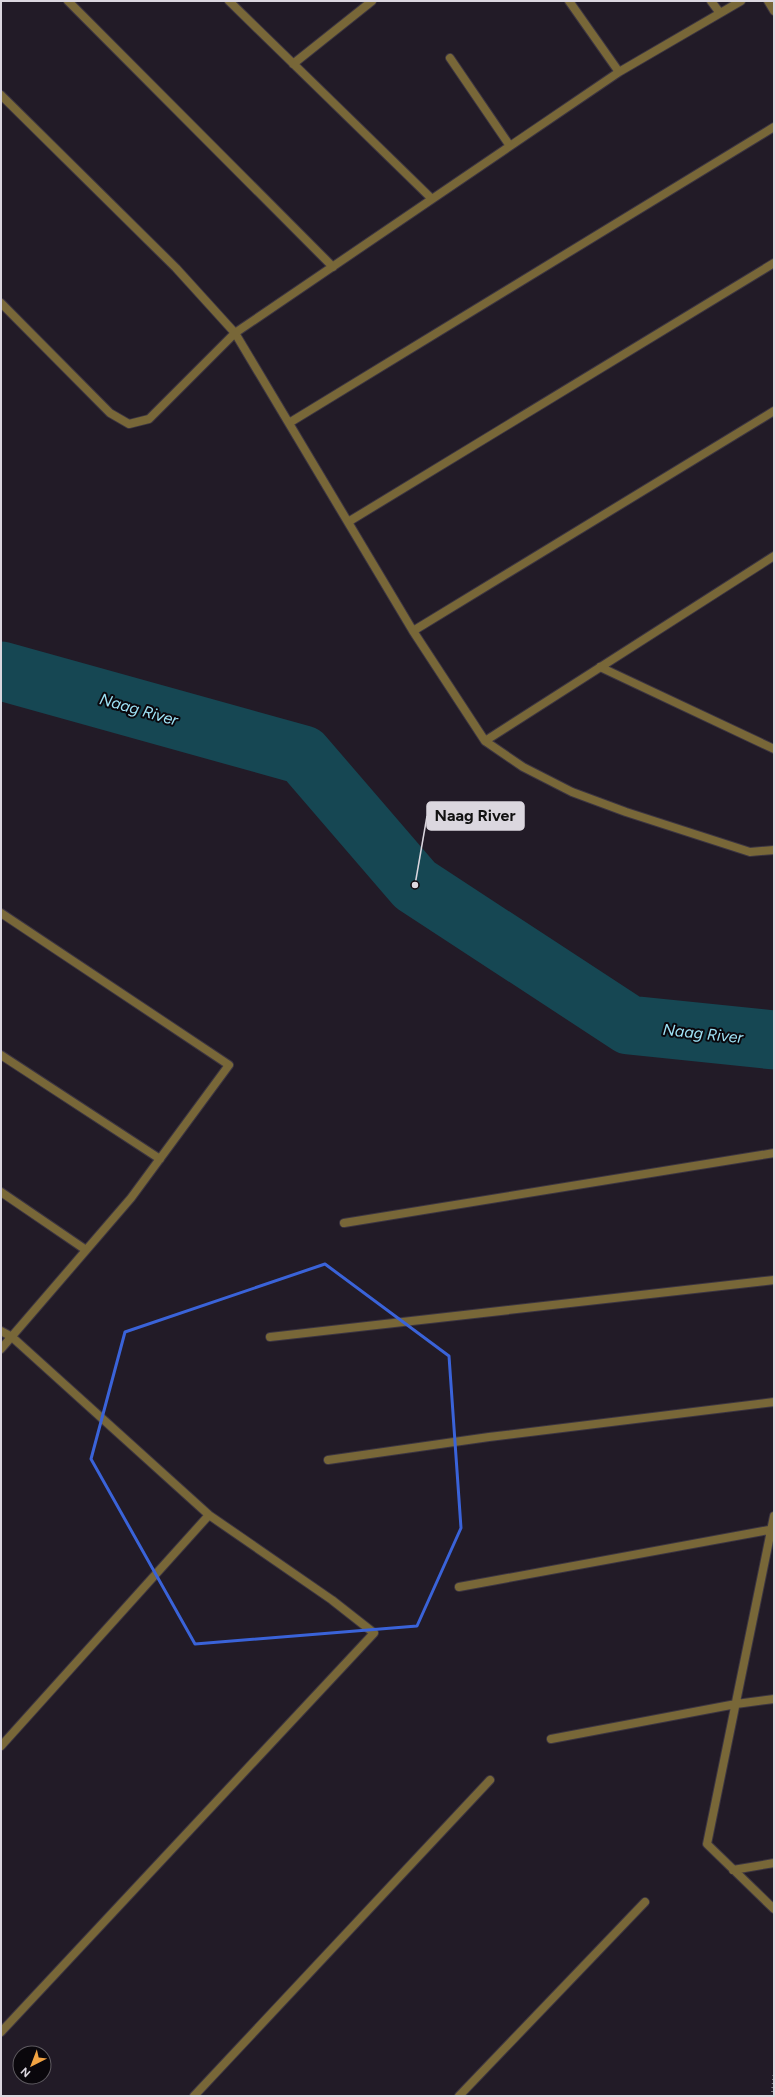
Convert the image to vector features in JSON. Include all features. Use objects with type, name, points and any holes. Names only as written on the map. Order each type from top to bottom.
[{"type":"street","points":[[68,1],[333,267]]},
{"type":"street","points":[[229,1],[432,199]]},
{"type":"street","points":[[293,64],[372,1]]},
{"type":"street","points":[[569,1],[619,72]]},
{"type":"street","points":[[711,1],[720,13]]},
{"type":"street","points":[[1,303],[110,413],[129,424],[149,419],[235,333],[619,72],[741,1]]},
{"type":"street","points":[[768,1],[774,11]]},
{"type":"street","points":[[450,58],[510,146]]},
{"type":"street","points":[[1,95],[176,268],[235,333],[413,631],[485,741],[523,767],[572,792],[626,812],[750,852],[774,850]]},
{"type":"street","points":[[289,423],[774,127]]},
{"type":"street","points":[[348,522],[774,263]]},
{"type":"street","points":[[413,631],[774,411]]},
{"type":"street","points":[[485,741],[774,556]]},
{"type":"street","points":[[600,667],[774,749]]},
{"type":"street","points":[[1,913],[229,1065],[131,1198],[1,1349]]},
{"type":"street","points":[[1,1055],[160,1159]]},
{"type":"street","points":[[344,1223],[774,1153]]},
{"type":"street","points":[[1,1192],[86,1250]]},
{"type":"street","points":[[270,1337],[774,1280]]},
{"type":"street","points":[[1,1331],[12,1338],[209,1514],[332,1600],[374,1633],[1,2032]]},
{"type":"street","points":[[328,1460],[489,1437],[774,1402]]},
{"type":"street","points":[[1,1746],[209,1514]]},
{"type":"street","points":[[774,1516],[773,1529],[707,1844],[774,1909]]},
{"type":"street","points":[[459,1587],[773,1529]]},
{"type":"street","points":[[551,1739],[736,1704],[774,1699]]},
{"type":"street","points":[[194,2096],[490,1780]]},
{"type":"street","points":[[733,1870],[774,1863]]},
{"type":"street","points":[[459,2096],[645,1902]]},
{"type":"path","points":[[772,2096],[774,2072]]},
{"type":"highlighted area","points":[[325,1264],[449,1356],[461,1528],[417,1626],[195,1644],[91,1459],[125,1332]]},
{"type":"waterway","name":"Naag River","points":[[1,671],[303,755],[415,885],[629,1025],[774,1040]]},
{"type":"place","name":"Naag River","points":[[415,885]]}]
